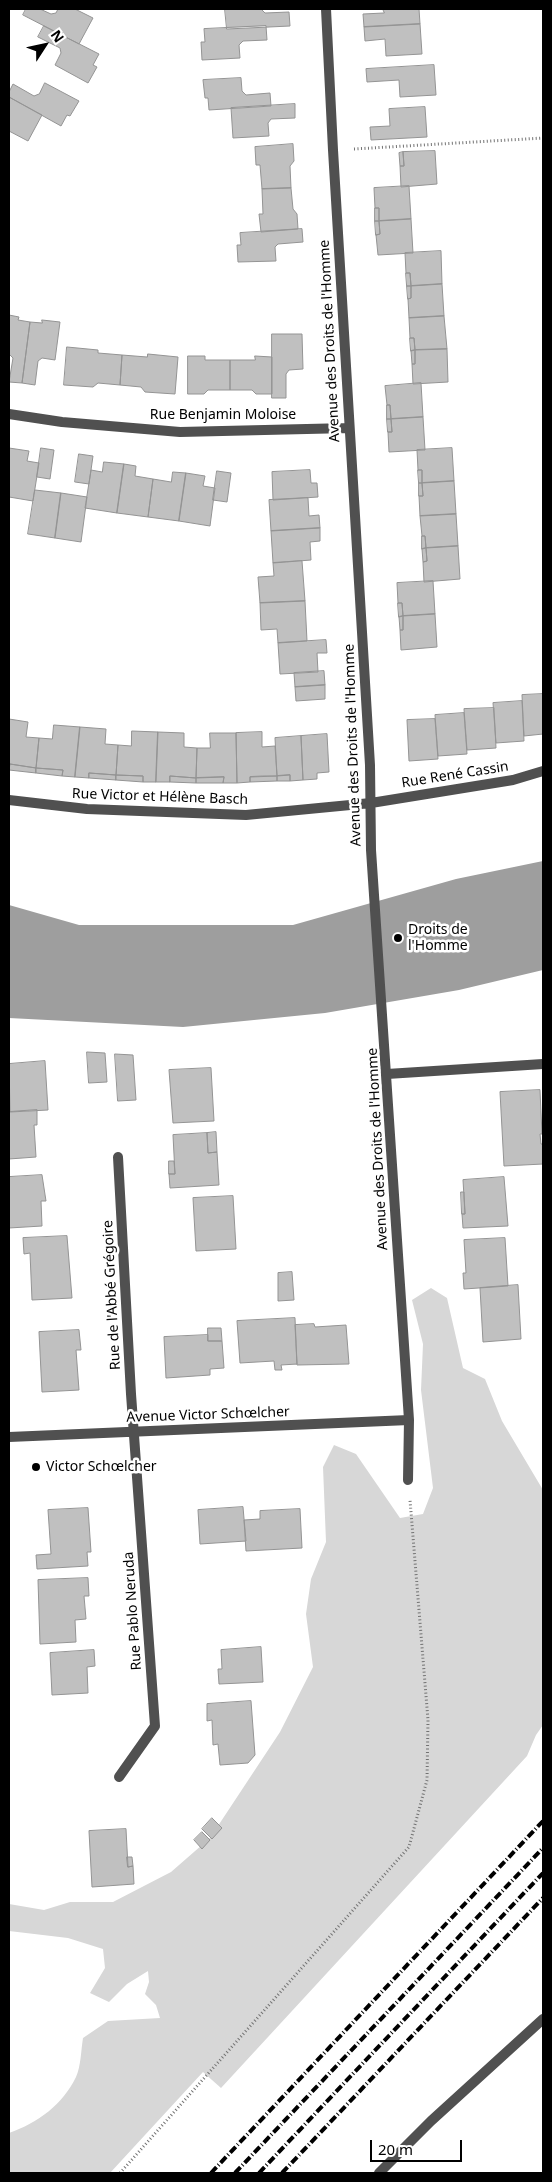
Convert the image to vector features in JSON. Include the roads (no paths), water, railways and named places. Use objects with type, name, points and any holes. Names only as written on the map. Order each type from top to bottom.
[{"type":"street","name":"Avenue des Droits de l'Homme","points":[[326,9],[371,803],[371,850],[409,1420],[408,1480]]},
{"type":"street","name":"Rue Benjamin Moloise","points":[[9,414],[62,422],[180,432],[349,428]]},
{"type":"street","name":"Rue René Cassin","points":[[371,803],[513,780],[543,771]]},
{"type":"street","name":"Rue Victor et Hélène Basch","points":[[9,800],[87,810],[246,815],[371,803]]},
{"type":"street","points":[[386,1074],[543,1064]]},
{"type":"street","name":"Rue de l'Abbé Grégoire","points":[[118,1157],[134,1432]]},
{"type":"street","name":"Avenue Victor Schœlcher","points":[[9,1437],[409,1420]]},
{"type":"street","name":"Rue Pablo Neruda","points":[[119,1777],[155,1726],[134,1432]]},
{"type":"street","points":[[379,2173],[431,2121],[543,2019]]},
{"type":"railway","points":[[211,2173],[543,1821]]},
{"type":"railway","points":[[235,2173],[543,1848]]},
{"type":"railway","points":[[259,2173],[543,1873]]},
{"type":"railway","points":[[282,2173],[543,1898]]},
{"type":"place","name":"Droits de l'Homme","points":[[398,938]]},
{"type":"place","name":"Victor Schœlcher","points":[[36,1467]]}]
